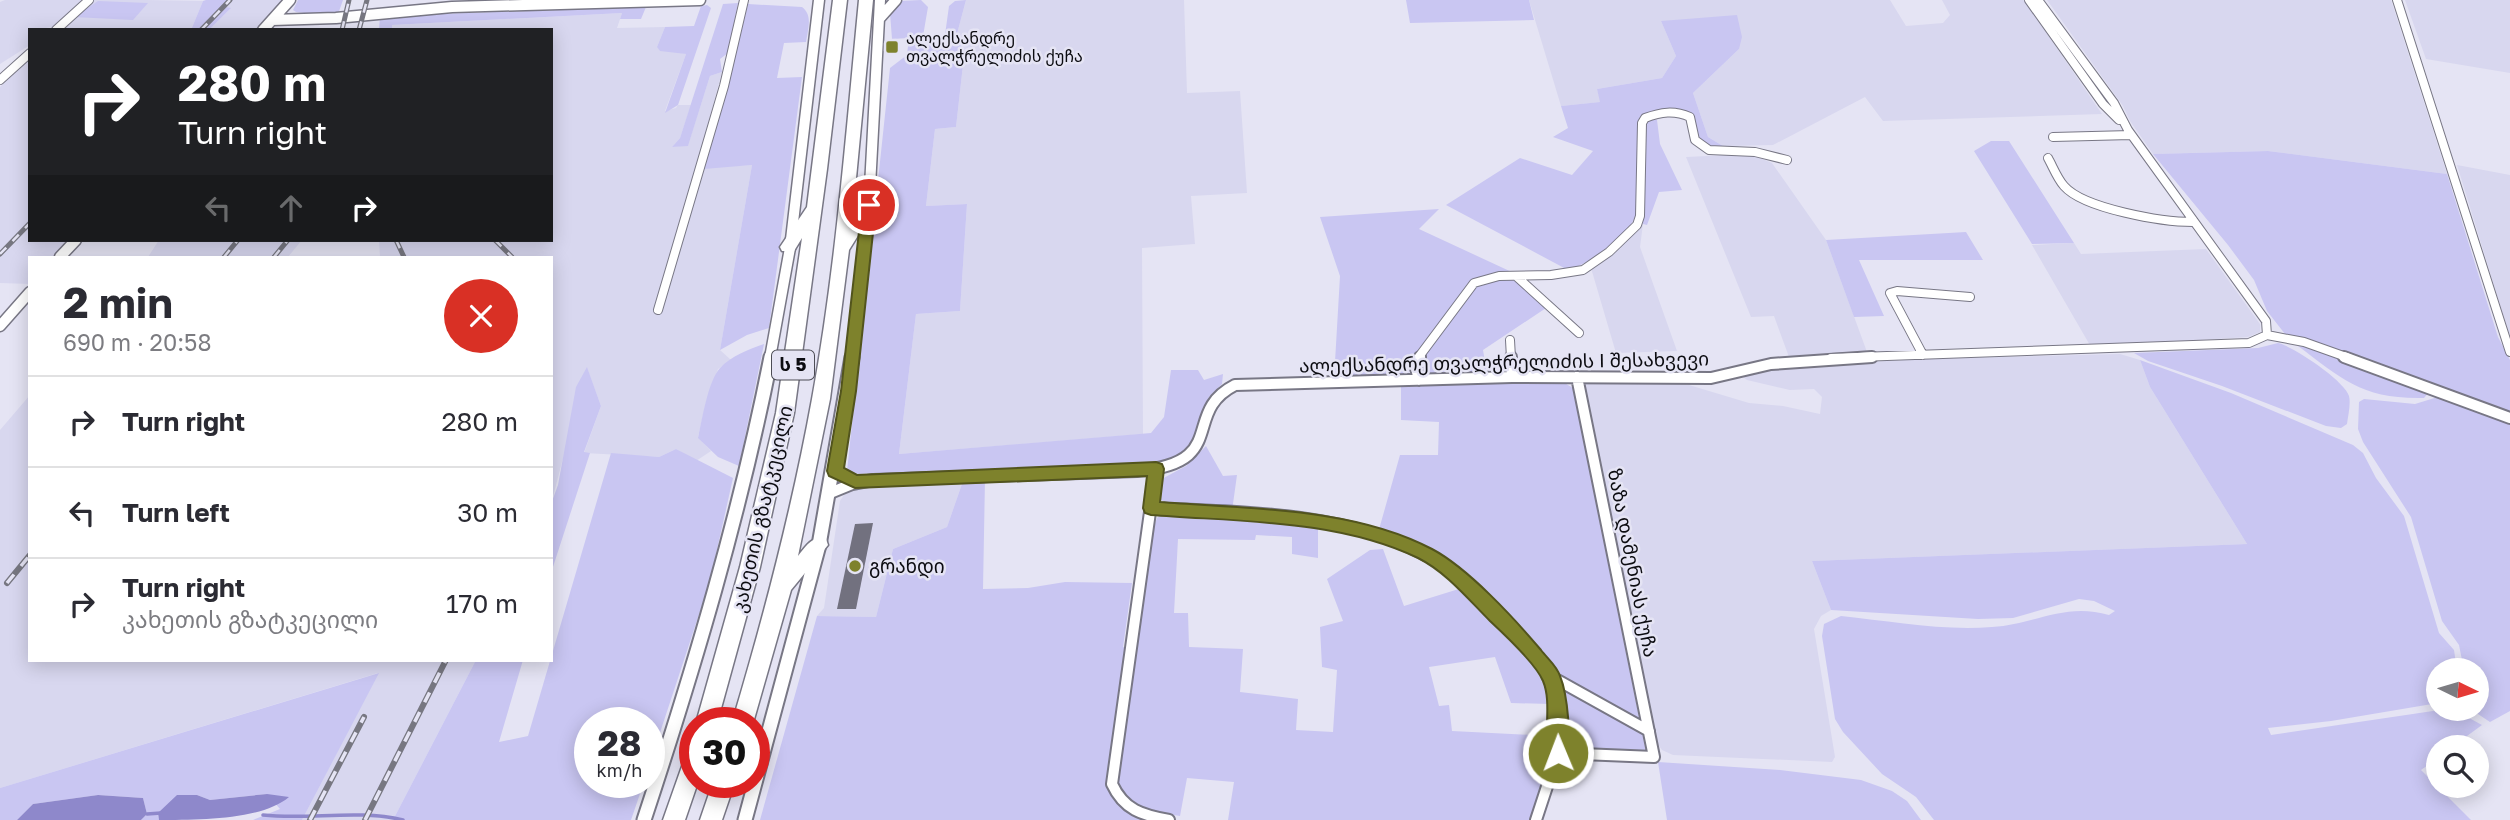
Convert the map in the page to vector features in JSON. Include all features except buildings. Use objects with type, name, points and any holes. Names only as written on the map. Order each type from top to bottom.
[{"type":"highway","name":"კახეთის გზატკეცილი","points":[[711,707],[750,568],[785,413],[840,0]]},
{"type":"highway","name":"კახეთის გზატკეცილი","points":[[747,707],[782,587],[821,399],[841,252],[866,0]]},
{"type":"highway","points":[[841,252],[869,205]]},
{"type":"highway","points":[[788,247],[814,208]]},
{"type":"highway","points":[[782,587],[819,545]]},
{"type":"highway","points":[[674,820],[682,798]]},
{"type":"highway","points":[[711,820],[719,798]]},
{"type":"street","points":[[58,28],[89,0]]},
{"type":"street","points":[[266,28],[290,0]]},
{"type":"street","points":[[272,20],[337,18],[440,7],[700,0]]},
{"type":"street","points":[[658,310],[724,86],[744,0]]},
{"type":"street","name":"კახეთის გზატკეცილი","points":[[644,820],[713,600],[741,493],[776,329],[819,0]]},
{"type":"street","points":[[745,820],[819,545],[835,471],[848,391],[869,205],[880,0]]},
{"type":"street","points":[[878,19],[896,0]]},
{"type":"street","points":[[2029,0],[2104,104],[2125,125]]},
{"type":"street","points":[[2038,0],[2078,52],[2114,103],[2131,135],[2266,321],[2267,335],[2304,342],[2510,418]]},
{"type":"street","points":[[2397,0],[2510,352]]},
{"type":"street","points":[[2065,52],[2078,52]]},
{"type":"street","points":[[0,80],[28,55]]},
{"type":"street","points":[[1419,380],[1416,368],[1418,359],[1474,283],[1486,278],[1562,274],[1583,270],[1609,252],[1637,225],[1640,216],[1642,123],[1654,114],[1675,112],[1690,117],[1691,133],[1703,149],[1726,153],[1751,152],[1787,160]]},
{"type":"street","points":[[2053,137],[2131,135]]},
{"type":"street","points":[[2048,158],[2066,187],[2091,201],[2169,222],[2193,222]]},
{"type":"street","points":[[61,256],[74,242]]},
{"type":"street","points":[[1516,276],[1579,333]]},
{"type":"street","points":[[1923,355],[1890,293],[1897,291],[1970,297]]},
{"type":"street","points":[[0,326],[28,294]]},
{"type":"street","name":"ალექსანდრე თვალჭრელიძის I შესახვევი","points":[[830,493],[855,481],[1156,469],[1176,464],[1196,450],[1216,395],[1224,388],[1246,384],[1512,377],[1711,378],[1771,364],[1923,355],[2249,343],[2267,335]]},
{"type":"street","points":[[1510,340],[1512,377]]},
{"type":"street","name":"ზაზა დამენიას ქუჩა","points":[[1558,753],[1654,757],[1577,377]]},
{"type":"street","points":[[1156,469],[1112,785],[1119,802],[1139,815],[1169,820]]},
{"type":"street","name":"ალექსანდრე თვალჭრელიძის I შესახვევი","points":[[835,471],[855,481]]},
{"type":"street","points":[[1151,508],[1313,521],[1382,537],[1424,554],[1449,569],[1518,636],[1552,677],[1649,731]]},
{"type":"street","points":[[1536,820],[1558,753],[1558,716],[1552,677]]},
{"type":"shaded area","points":[[84,0],[53,27],[28,28],[28,46],[0,64],[0,2]]},
{"type":"shaded area","points":[[94,0],[203,1],[192,28],[62,28]]},
{"type":"shaded area","points":[[233,0],[285,0],[260,28],[211,28],[230,9],[226,7]]},
{"type":"shaded area","points":[[233,0],[226,7],[231,8],[211,28],[192,28],[203,1]]},
{"type":"shaded area","points":[[298,0],[343,0],[337,17],[296,12],[293,10]]},
{"type":"shaded area","points":[[921,0],[928,7],[922,42],[944,42],[949,6],[955,1],[966,0],[957,34],[964,56],[956,127],[935,129],[926,206],[967,204],[960,311],[916,314],[899,454],[1151,433],[1164,417],[1171,370],[1198,370],[1204,380],[1223,374],[1222,384],[1209,397],[1192,446],[1171,462],[859,474],[847,471],[890,68],[907,55],[909,38],[892,39],[890,13],[900,1]]},
{"type":"shaded area","points":[[966,0],[1184,0],[1187,93],[1240,91],[1247,193],[1191,196],[1195,244],[1142,248],[1143,434],[899,454],[916,314],[960,311],[967,204],[926,206],[935,129],[956,127],[964,56],[957,34]]},
{"type":"shaded area","points":[[1406,0],[1529,0],[1534,20],[1410,23]]},
{"type":"shaded area","points":[[1529,0],[1890,0],[1906,26],[1943,23],[1950,15],[1942,0],[2024,0],[2102,114],[1883,121],[1865,97],[1773,145],[1723,146],[1708,137],[1693,93],[1739,49],[1661,21],[1676,56],[1662,78],[1597,89],[1601,102],[1561,106]]},
{"type":"shaded area","points":[[2047,0],[2391,0],[2447,174],[2268,151],[2153,154],[2123,106]]},
{"type":"shaded area","points":[[2405,0],[2510,0],[2510,73],[2426,59]]},
{"type":"shaded area","points":[[98,1],[148,3],[133,20],[74,17]]},
{"type":"shaded area","points":[[738,3],[728,53],[720,59],[722,72],[710,76],[688,146],[672,147],[680,138],[723,4]]},
{"type":"shaded area","points":[[748,4],[802,7],[808,14],[809,27],[806,42],[784,43],[777,78],[802,77],[769,328],[747,335],[720,350],[752,165],[704,169]]},
{"type":"shaded area","points":[[707,5],[711,8],[678,105],[665,113],[686,54],[660,51],[657,47],[665,27],[694,26],[701,6]]},
{"type":"shaded area","points":[[646,7],[641,19],[620,19],[622,13],[392,25],[392,28],[379,28],[380,16]]},
{"type":"shaded area","points":[[622,13],[617,28],[665,27],[657,47],[686,54],[665,111],[678,105],[691,105],[680,138],[672,147],[688,145],[710,76],[722,72],[696,168],[752,165],[720,350],[731,360],[718,369],[706,402],[698,437],[711,451],[696,461],[676,449],[659,457],[584,453],[601,406],[587,368],[553,496],[553,256],[380,256],[379,242],[553,242],[553,28],[392,28],[392,25]]},
{"type":"shaded area","points":[[1737,15],[1742,37],[1739,49],[1693,93],[1708,137],[1723,146],[1724,150],[1708,147],[1703,143],[1684,112],[1642,118],[1637,212],[1618,239],[1598,255],[1568,270],[1446,205],[1520,158],[1572,175],[1593,151],[1553,137],[1568,128],[1561,106],[1600,102],[1597,89],[1662,78],[1676,56],[1661,21]]},
{"type":"shaded area","points":[[28,61],[28,242],[67,242],[54,256],[28,256],[28,284],[0,283],[0,87]]},
{"type":"shaded area","points":[[1651,118],[1657,120],[1660,144],[1682,190],[1659,192],[1647,225],[1643,224],[1646,124]]},
{"type":"shaded area","points":[[1991,141],[2009,141],[2074,243],[2032,244],[1974,151]]},
{"type":"shaded area","points":[[2268,151],[2447,174],[2498,337],[2510,360],[2510,417],[2285,334],[2267,311],[2254,280],[2153,154]]},
{"type":"shaded area","points":[[1750,154],[1772,163],[1826,240],[1867,352],[1789,357],[1774,316],[1751,317],[1686,157]]},
{"type":"shaded area","points":[[2457,165],[2510,175],[2510,335],[2508,331]]},
{"type":"shaded area","points":[[1439,209],[1419,229],[1516,274],[1499,273],[1478,278],[1416,356],[1407,376],[1334,379],[1340,276],[1320,217]]},
{"type":"shaded area","points":[[1643,224],[1640,247],[1677,351],[1616,353],[1591,268],[1614,254]]},
{"type":"shaded area","points":[[1966,232],[1983,260],[1859,260],[1884,316],[1854,317],[1826,240]]},
{"type":"shaded area","points":[[158,242],[300,242],[289,256],[149,256]]},
{"type":"shaded area","points":[[2074,243],[2081,254],[2206,249],[2260,324],[2260,332],[2248,337],[2091,347],[2032,245]]},
{"type":"shaded area","points":[[1514,278],[1546,308],[1483,350],[1487,374],[1427,374],[1421,361],[1478,285],[1489,280]]},
{"type":"shaded area","points":[[2278,343],[2318,365],[2345,390],[2350,399],[2347,424],[2341,428],[2326,426],[2148,361],[2134,353],[2258,348]]},
{"type":"shaded area","points":[[764,344],[739,466],[718,457],[698,438],[706,401],[720,368],[735,356]]},
{"type":"shaded area","points":[[2298,346],[2316,349],[2429,392],[2424,398],[2418,398],[2366,390],[2340,377]]},
{"type":"shaded area","points":[[2120,354],[2140,360],[2150,387],[2247,544],[1812,561],[1831,610],[1821,616],[1814,629],[1835,757],[1832,762],[1673,755],[1662,750],[1657,743],[1584,382],[1664,382],[1689,385],[1749,403],[1783,406],[1820,414],[1822,397],[1814,389],[1790,390],[1747,380],[1742,376],[1768,367],[1925,359]]},
{"type":"shaded area","points":[[2140,360],[2231,393],[2353,445],[2363,453],[2376,478],[2404,516],[2439,633],[2454,650],[2455,658],[2426,658],[2426,705],[2331,721],[2268,728],[2271,735],[2426,712],[2426,721],[2475,721],[2482,725],[2468,735],[2426,735],[2426,766],[2421,770],[2426,775],[2426,798],[2449,798],[2471,820],[1934,820],[1916,797],[1882,774],[1843,732],[1835,719],[1822,636],[1824,624],[1841,616],[1935,627],[1973,628],[2008,625],[2064,612],[2109,615],[2115,611],[2094,601],[2079,599],[2013,618],[1978,619],[1831,610],[1812,561],[2247,544],[2150,387]]},
{"type":"shaded area","points":[[587,367],[601,406],[584,452],[590,453],[553,567],[553,499],[558,485],[576,387]]},
{"type":"shaded area","points":[[1561,381],[1573,388],[1646,752],[1573,752],[1565,740],[1553,668],[1542,654],[1438,557],[1423,548],[1378,533],[1400,455],[1438,455],[1439,422],[1401,420],[1401,384]]},
{"type":"shaded area","points":[[2441,396],[2510,423],[2510,711],[2490,722],[2489,658],[2462,658],[2459,645],[2442,621],[2411,517],[2363,442],[2358,429],[2359,402],[2364,399],[2415,404]]},
{"type":"shaded area","points":[[28,397],[28,662],[475,662],[393,820],[302,820],[378,673],[0,788],[0,430]]},
{"type":"shaded area","points":[[1206,446],[1223,476],[1237,475],[1232,511],[1169,504],[1161,500],[1158,481],[1186,466]]},
{"type":"shaded area","points":[[676,449],[733,478],[710,581],[665,717],[665,707],[574,707],[574,798],[639,798],[631,820],[393,820],[475,662],[522,662],[499,742],[528,736],[550,662],[553,662],[553,651],[611,453],[659,457]]},
{"type":"shaded area","points":[[985,479],[983,589],[1028,588],[1065,582],[1132,583],[1123,647],[1128,648],[1111,793],[1131,812],[1158,820],[760,820],[766,798],[770,798],[770,784],[817,616],[876,617],[893,549],[947,527],[963,481]]},
{"type":"shaded area","points":[[963,481],[947,527],[893,549],[876,617],[817,616],[824,608],[840,501],[844,495],[863,485]]},
{"type":"shaded area","points":[[1161,514],[1286,521],[1318,526],[1318,558],[1292,554],[1292,537],[1256,535],[1255,540],[1178,539],[1174,613],[1188,613],[1189,647],[1243,649],[1240,692],[1298,699],[1296,730],[1333,732],[1337,670],[1322,667],[1320,627],[1343,621],[1327,579],[1370,550],[1383,549],[1404,606],[1462,588],[1504,626],[1528,653],[1545,685],[1550,704],[1511,703],[1495,657],[1429,667],[1439,706],[1449,705],[1452,731],[1554,736],[1552,758],[1533,820],[1228,820],[1234,782],[1187,778],[1180,816],[1143,810],[1121,794],[1116,778],[1151,535]]},
{"type":"shaded area","points":[[379,673],[302,820],[253,820],[280,809],[267,794],[210,800],[197,795],[158,813],[159,820],[141,820],[147,814],[143,798],[98,795],[33,804],[17,820],[0,820],[0,788]]},
{"type":"shaded area","points":[[1658,762],[1780,770],[1861,780],[1892,791],[1907,801],[1921,820],[1667,820]]},
{"type":"shaded area","points":[[267,794],[289,797],[277,805],[247,814],[211,819],[159,820],[158,813],[177,795],[197,795],[210,800]]},
{"type":"shaded area","points":[[98,795],[143,798],[147,814],[141,820],[17,820],[33,804]]},
{"type":"waterway","points":[[147,814],[161,813]]},
{"type":"waterway","points":[[263,815],[368,815],[403,820]]},
{"type":"railway","points":[[203,28],[230,0]]},
{"type":"railway","points":[[342,28],[349,0]]},
{"type":"railway","points":[[360,28],[367,0]]},
{"type":"railway","points":[[0,254],[28,225]]},
{"type":"railway","points":[[225,256],[236,242]]},
{"type":"railway","points":[[275,256],[286,242]]},
{"type":"railway","points":[[397,242],[404,256]]},
{"type":"railway","points":[[497,242],[511,256]]},
{"type":"railway","points":[[7,583],[28,557]]},
{"type":"railway","points":[[365,820],[445,662]]},
{"type":"railway","points":[[310,820],[364,717]]},
{"type":"place","name":"ალექსანდრე თვალჭრელიძის ქუჩა","points":[[892,47]]},
{"type":"place","name":"გრანდი","points":[[855,566]]},
{"type":"route","points":[[869,205],[848,391],[835,471],[855,481],[1156,469],[1151,508],[1313,521],[1382,537],[1424,554],[1449,569],[1539,660],[1552,677],[1558,716],[1558,753]]}]
